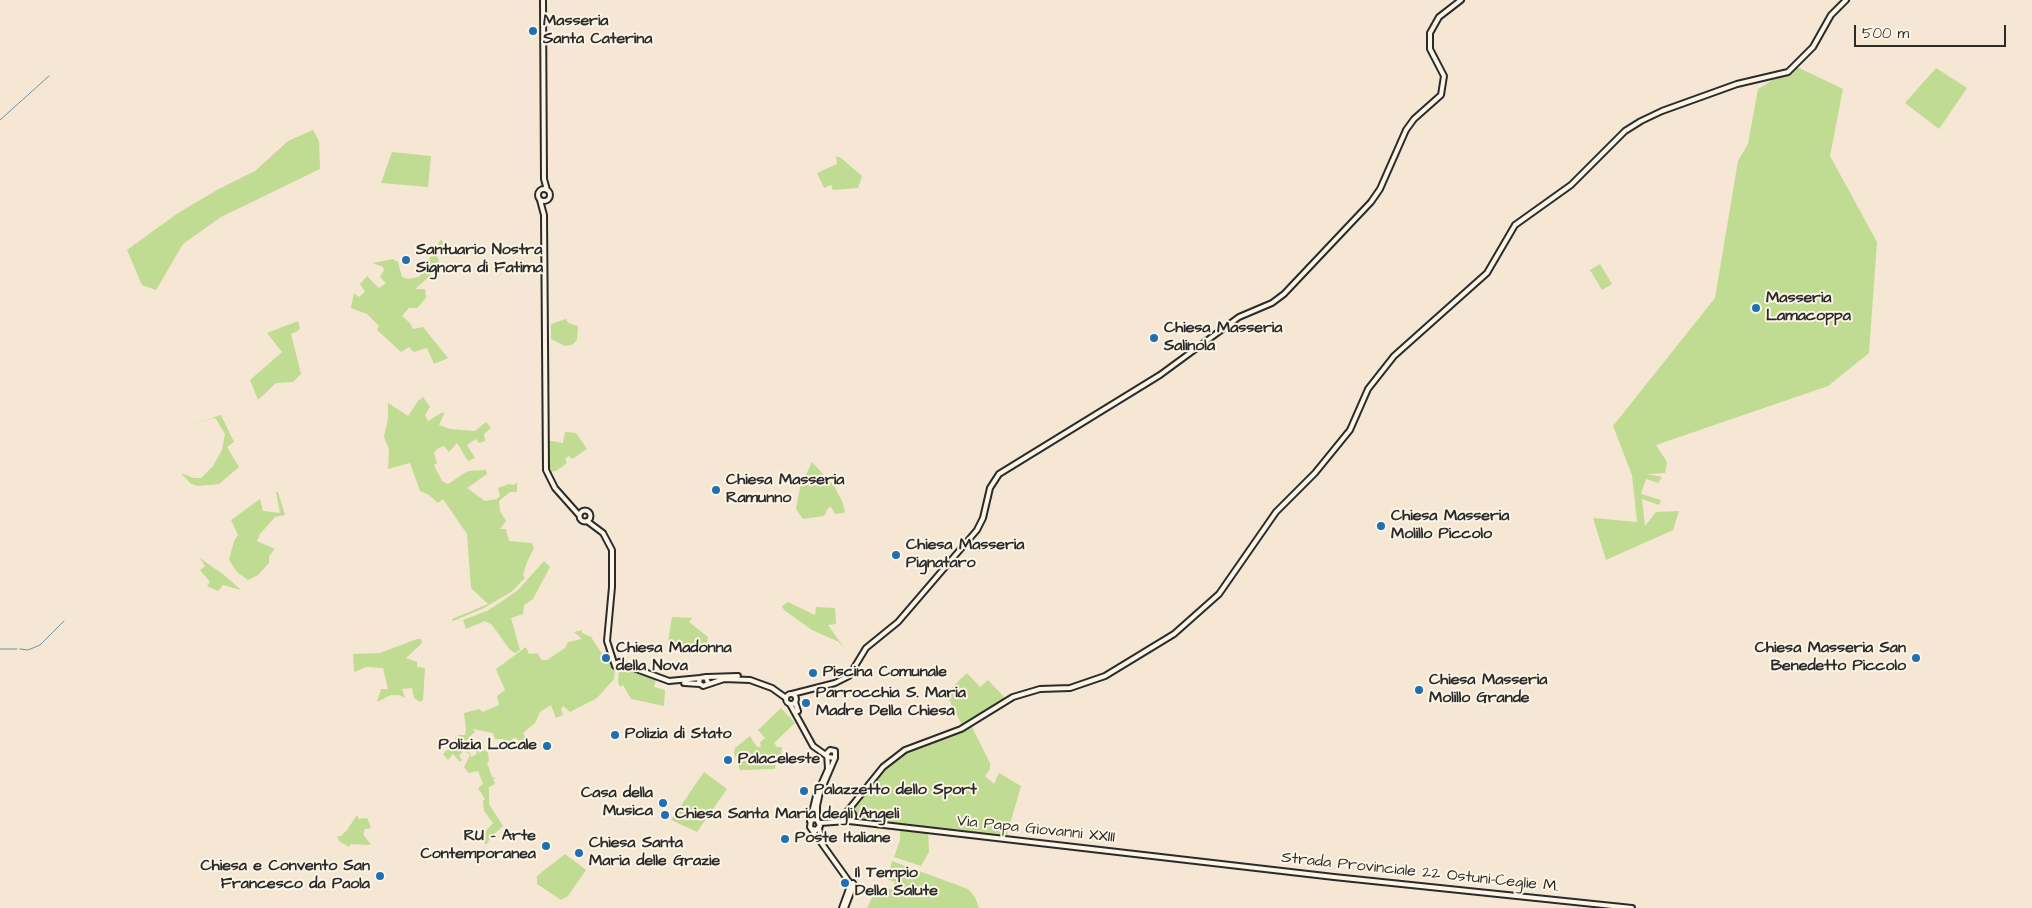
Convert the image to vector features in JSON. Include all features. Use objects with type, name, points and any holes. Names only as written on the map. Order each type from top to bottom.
[{"type":"main road","points":[[543,0],[544,179],[550,195],[544,215]]},
{"type":"main road","points":[[786,698],[791,694],[843,680],[851,673],[866,648],[898,622],[977,530],[984,514],[990,488],[999,474],[1176,364],[1239,317],[1278,299],[1371,202],[1409,125],[1441,95],[1444,76],[1430,49],[1430,33],[1439,17],[1461,0]]},
{"type":"main road","name":"Via Papa Giovanni XXIII","points":[[834,821],[845,813],[883,767],[906,750],[961,729],[1014,697],[1040,689],[1070,688],[1105,676],[1162,642],[1200,612],[1219,594],[1280,506],[1307,482],[1350,430],[1368,389],[1394,356],[1488,273],[1515,225],[1571,186],[1625,131],[1642,121],[1662,111],[1737,84],[1788,72],[1813,47],[1831,14],[1846,0]]},
{"type":"main road","points":[[544,179],[538,196],[544,215],[546,470],[555,488],[581,513],[582,520],[588,520],[603,533],[612,550],[612,587],[608,634],[609,651],[618,664],[669,681],[733,676],[751,678],[791,694],[796,700],[816,744],[836,751],[819,794],[821,840],[852,885]]},
{"type":"main road","points":[[539,191],[547,190]]},
{"type":"main road","points":[[540,200],[548,199]]},
{"type":"main road","points":[[581,513],[589,512],[588,520]]},
{"type":"main road","points":[[618,664],[667,683],[700,684],[705,686],[708,683],[729,678],[750,680],[772,688],[786,698],[814,746],[834,758]]},
{"type":"main road","points":[[707,677],[708,683]]},
{"type":"main road","points":[[700,678],[700,684]]},
{"type":"main road","points":[[790,704],[802,692]]},
{"type":"main road","points":[[829,750],[828,769],[816,796],[809,825],[852,885]]},
{"type":"main road","points":[[848,821],[853,814],[854,802]]},
{"type":"main road","points":[[845,813],[848,821]]},
{"type":"main road","name":"Via Papa Giovanni XXIII","points":[[845,813],[853,814],[864,823]]},
{"type":"main road","points":[[810,821],[819,823]]},
{"type":"main road","name":"Via Papa Giovanni XXIII","points":[[819,823],[848,821],[1205,861]]},
{"type":"main road","points":[[812,829],[819,823]]},
{"type":"main road","name":"Strada Provinciale 22 Ostuni-Ceglie M.","points":[[1205,861],[1632,908]]},
{"type":"main road","points":[[843,908],[852,885]]},
{"type":"green space","points":[[1795,66],[1843,89],[1830,156],[1877,242],[1869,353],[1828,386],[1656,445],[1667,462],[1665,473],[1647,474],[1662,477],[1658,483],[1646,479],[1641,494],[1661,500],[1659,505],[1642,499],[1645,526],[1656,512],[1679,511],[1673,530],[1606,560],[1593,518],[1637,522],[1632,475],[1613,426],[1715,298],[1738,161],[1748,144],[1758,89]]},
{"type":"green space","points":[[1936,68],[1967,88],[1939,129],[1905,103]]},
{"type":"green space","points":[[313,130],[319,141],[320,169],[221,217],[183,244],[156,290],[142,285],[127,250],[178,213],[217,190],[255,171],[288,141]]},
{"type":"green space","points":[[392,152],[431,156],[428,187],[381,183]]},
{"type":"green space","points":[[836,156],[862,176],[858,188],[833,190],[831,185],[824,188],[817,173],[837,164]]},
{"type":"green space","points":[[441,239],[448,249],[436,253],[440,265],[433,269],[431,275],[415,289],[425,289],[426,298],[417,308],[409,308],[402,316],[410,323],[413,329],[423,327],[448,358],[434,364],[427,348],[414,352],[409,347],[401,352],[377,330],[379,326],[367,314],[351,308],[354,293],[359,297],[365,292],[360,284],[367,276],[379,288],[386,283],[380,277],[384,270],[383,267],[373,263],[393,259],[398,262],[402,277],[408,279],[419,277]]},
{"type":"green space","points":[[1600,264],[1612,284],[1602,290],[1590,270]]},
{"type":"green space","points":[[566,319],[568,323],[578,326],[577,340],[572,345],[565,346],[551,339],[551,324]]},
{"type":"green space","points":[[298,321],[300,328],[291,334],[301,374],[293,382],[276,383],[258,400],[250,380],[282,352],[267,333]]},
{"type":"green space","points":[[423,397],[430,407],[425,415],[428,421],[443,412],[444,414],[439,425],[450,429],[475,431],[486,422],[491,428],[484,434],[485,441],[479,443],[476,439],[467,445],[475,458],[468,461],[457,443],[449,452],[444,446],[437,449],[434,453],[437,463],[434,465],[442,481],[448,484],[468,471],[486,470],[487,474],[467,488],[485,501],[497,499],[500,496],[498,488],[509,484],[514,485],[517,482],[517,492],[510,492],[499,501],[500,511],[506,521],[500,529],[506,529],[509,541],[532,543],[534,548],[523,575],[525,578],[511,592],[484,608],[453,621],[452,619],[488,604],[471,588],[467,534],[443,499],[438,503],[429,495],[420,491],[410,463],[388,469],[389,449],[384,437],[388,419],[388,403],[408,416]]},
{"type":"green space","points":[[221,415],[234,442],[227,447],[239,467],[219,484],[197,486],[190,483],[181,473],[194,478],[201,478],[213,466],[222,450],[225,434],[216,419],[213,418],[181,428]]},
{"type":"green space","points":[[565,432],[576,433],[587,449],[572,459],[569,456],[565,459],[567,463],[556,471],[548,472],[546,440],[563,443]]},
{"type":"green space","points":[[812,462],[834,486],[842,501],[844,513],[835,514],[831,507],[828,508],[824,516],[803,519],[796,509],[800,487]]},
{"type":"green space","points":[[276,492],[278,492],[285,515],[275,517],[260,534],[257,541],[275,549],[269,556],[269,563],[258,575],[248,580],[237,572],[229,560],[234,541],[238,535],[231,520],[260,499],[263,511],[280,513]]},
{"type":"green space","points":[[200,558],[241,590],[223,585],[218,591],[207,586],[210,582],[200,570],[205,566]]},
{"type":"green space","points":[[544,561],[550,567],[533,599],[524,605],[523,614],[511,618],[520,650],[515,653],[510,650],[492,625],[485,621],[466,629],[463,620],[487,611],[518,590]]},
{"type":"green space","points":[[788,602],[815,615],[816,607],[835,608],[836,624],[828,625],[845,649],[839,642],[812,630],[784,610],[782,606]]},
{"type":"green space","points":[[672,617],[692,618],[689,622],[708,637],[706,646],[693,644],[687,650],[668,642]]},
{"type":"green space","points":[[582,630],[582,633],[591,637],[603,655],[607,652],[615,669],[614,679],[597,698],[570,712],[563,706],[561,709],[563,715],[556,718],[551,705],[540,712],[535,723],[523,733],[527,739],[522,744],[515,737],[506,745],[503,739],[495,739],[493,733],[473,729],[475,732],[468,738],[467,743],[460,740],[458,735],[465,735],[466,729],[464,713],[479,709],[483,712],[499,705],[497,696],[505,690],[496,669],[526,647],[529,654],[537,653],[542,660],[547,660],[565,648],[568,642],[582,639],[574,632]]},
{"type":"green space","points":[[421,639],[422,643],[406,658],[417,662],[417,667],[425,668],[423,700],[420,702],[414,698],[412,688],[402,689],[405,698],[399,695],[391,695],[377,702],[381,689],[388,689],[383,668],[366,667],[354,672],[353,654],[380,653]]},
{"type":"green space","points":[[619,668],[625,668],[656,679],[654,687],[665,690],[664,706],[631,699],[623,685],[620,687],[618,682]]},
{"type":"green space","points":[[967,673],[980,687],[988,680],[1006,699],[963,727],[946,693]]},
{"type":"green space","points":[[781,708],[795,723],[774,743],[777,747],[782,747],[781,757],[776,756],[775,769],[740,770],[734,753],[735,748],[750,736],[757,747],[761,747],[760,742],[765,738],[758,730]]},
{"type":"green space","points":[[971,725],[990,763],[990,769],[985,776],[994,784],[999,773],[1021,786],[1006,838],[863,821],[855,816],[853,810],[856,802],[886,767],[905,752]]},
{"type":"green space","points":[[456,735],[458,742],[461,742],[470,753],[471,757],[477,754],[475,749],[477,747],[479,753],[485,750],[488,753],[489,761],[487,763],[492,777],[496,778],[493,779],[495,784],[489,787],[489,804],[503,826],[491,837],[486,845],[484,842],[485,832],[493,823],[484,811],[483,801],[485,799],[478,788],[483,784],[478,771],[469,773],[464,767],[470,755],[464,750],[459,756],[462,760],[460,762],[453,754],[448,760],[443,754],[455,742]]},
{"type":"green space","points":[[704,772],[727,789],[697,832],[671,820]]},
{"type":"green space","points":[[357,815],[359,819],[367,818],[371,828],[365,829],[363,834],[371,845],[351,844],[349,847],[339,841],[337,836],[341,836],[347,830]]},
{"type":"green space","points":[[900,828],[928,831],[929,852],[921,866],[894,857],[900,840]]},
{"type":"green space","points":[[565,854],[586,870],[568,896],[561,900],[537,884],[537,876]]},
{"type":"green space","points":[[892,861],[968,889],[975,897],[979,908],[867,908],[876,889],[893,889],[895,882],[887,879]]},
{"type":"waterway","points":[[0,120],[49,76]]},
{"type":"waterway","points":[[20,649],[28,650],[40,645],[64,621]]},
{"type":"waterway","points":[[0,649],[17,649]]},
{"type":"place","name":"Masseria Santa Caterina","points":[[533,31]]},
{"type":"place","name":"Santuario Nostra Signora di Fatima","points":[[406,260]]},
{"type":"place","name":"Masseria Lamacoppa","points":[[1756,308]]},
{"type":"place","name":"Chiesa Masseria Salinola","points":[[1154,338]]},
{"type":"place","name":"Chiesa Masseria Ramunno","points":[[716,490]]},
{"type":"place","name":"Chiesa Masseria Molillo Piccolo","points":[[1381,526]]},
{"type":"place","name":"Chiesa Masseria Pignataro","points":[[896,555]]},
{"type":"place","name":"Chiesa Madonna della Nova","points":[[606,658]]},
{"type":"place","name":"Chiesa Masseria San Benedetto Piccolo","points":[[1916,658]]},
{"type":"place","name":"Piscina Comunale","points":[[813,673]]},
{"type":"place","name":"Chiesa Masseria Molillo Grande","points":[[1419,690]]},
{"type":"place","name":"Parrocchia S. Maria Madre Della Chiesa","points":[[806,703]]},
{"type":"place","name":"Polizia di Stato","points":[[615,735]]},
{"type":"place","name":"Polizia Locale","points":[[547,746]]},
{"type":"place","name":"Palaceleste","points":[[728,760]]},
{"type":"place","name":"Palazzetto dello Sport","points":[[804,791]]},
{"type":"place","name":"Casa della Musica","points":[[663,803]]},
{"type":"place","name":"Chiesa Santa Maria degli Angeli","points":[[665,815]]},
{"type":"place","name":"Poste Italiane","points":[[785,839]]},
{"type":"place","name":"RU - Arte Contemporanea","points":[[546,846]]},
{"type":"place","name":"Chiesa Santa Maria delle Grazie","points":[[579,853]]},
{"type":"place","name":"Chiesa e Convento San Francesco da Paola","points":[[380,876]]},
{"type":"place","name":"Il Tempio Della Salute","points":[[845,883]]}]
